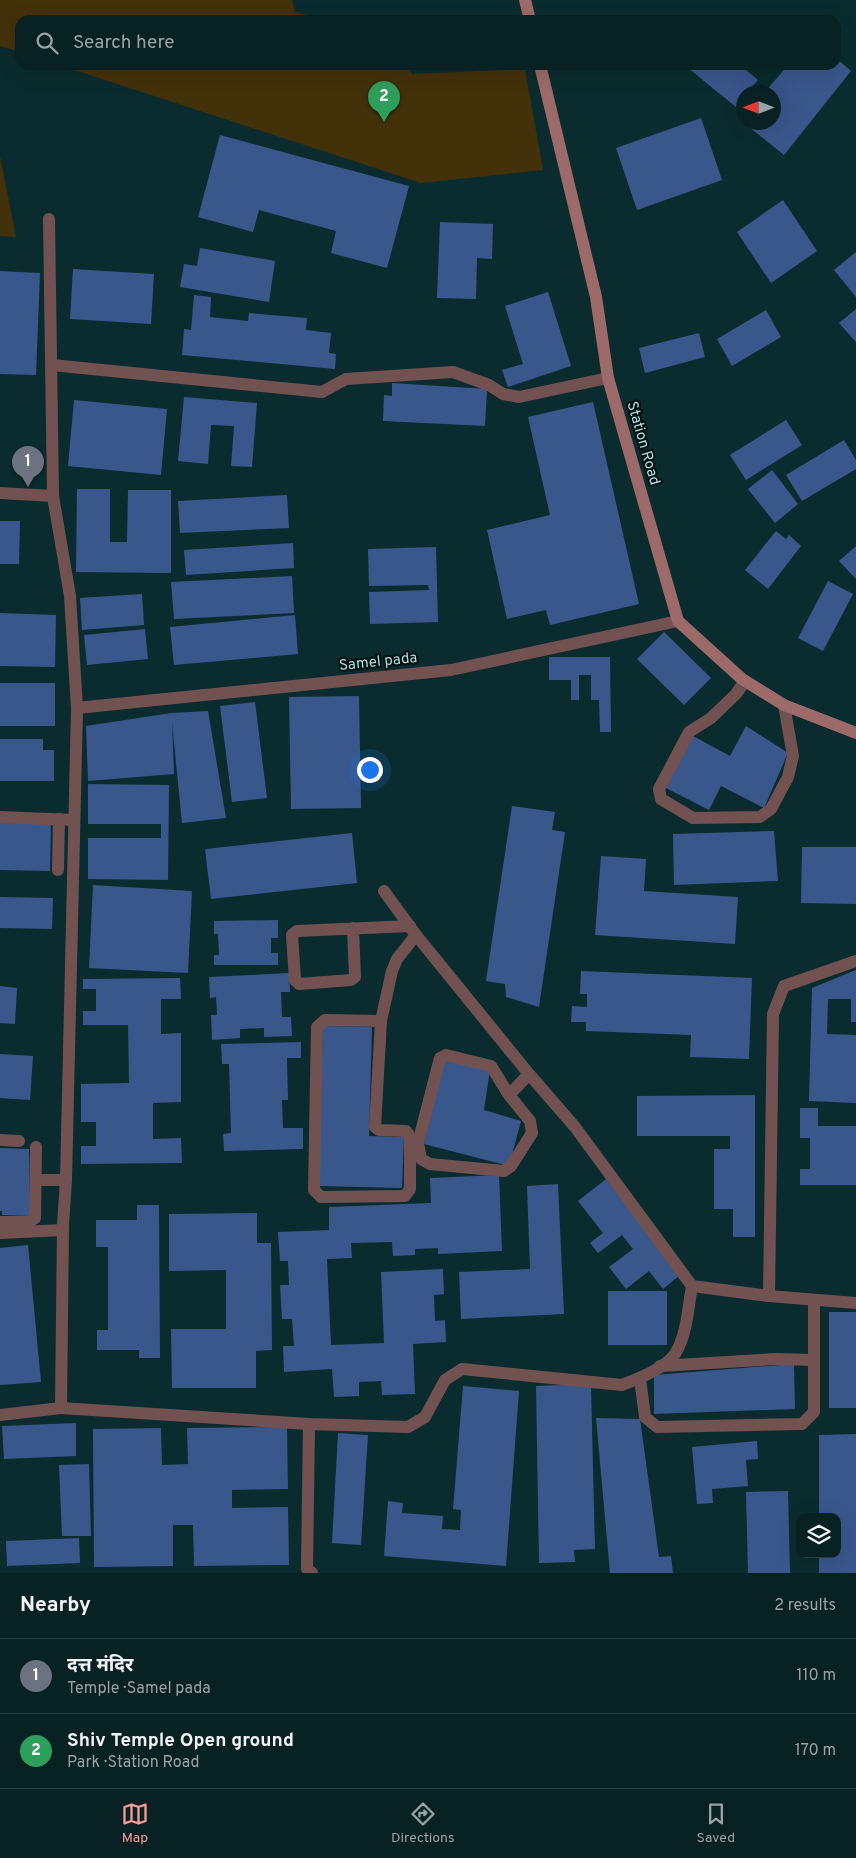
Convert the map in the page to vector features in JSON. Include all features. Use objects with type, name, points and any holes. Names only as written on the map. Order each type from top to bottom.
[{"type":"main road","points":[[525,0],[529,15]]},
{"type":"main road","name":"Station Road","points":[[541,70],[596,297],[608,378],[678,621]]},
{"type":"main road","points":[[678,621],[745,681],[784,705],[856,733]]},
{"type":"street","points":[[49,219],[53,496],[70,596],[77,708],[66,1180],[63,1230],[61,1408]]},
{"type":"street","points":[[52,365],[322,392],[346,379],[453,372],[489,385],[503,394],[518,397],[608,378]]},
{"type":"street","points":[[0,493],[53,496]]},
{"type":"street","name":"Samel pada","points":[[77,708],[451,670],[678,621]]},
{"type":"street","points":[[745,681],[724,707],[712,718],[689,732],[659,789],[661,799],[693,818],[760,817],[771,809],[788,777],[793,756],[784,705]]},
{"type":"street","points":[[0,817],[74,820]]},
{"type":"street","points":[[58,820],[58,870]]},
{"type":"street","points":[[384,891],[529,1074],[575,1127],[692,1286],[769,1296],[856,1303]]},
{"type":"street","points":[[353,928],[354,977],[351,980],[299,984],[294,980],[292,935],[297,931],[353,928],[413,930]]},
{"type":"street","points":[[380,1021],[325,1020],[317,1027],[314,1190],[321,1196],[405,1196],[410,1189],[410,1136],[406,1132],[379,1130],[375,1127],[380,1021],[392,971],[413,930]]},
{"type":"street","points":[[769,1296],[773,1014],[784,986],[856,961]]},
{"type":"street","points":[[446,1055],[491,1066],[509,1096],[530,1121],[532,1133],[511,1166],[504,1171],[430,1164],[421,1159],[418,1143],[440,1058],[446,1055]]},
{"type":"street","points":[[509,1096],[529,1074]]},
{"type":"street","points":[[0,1140],[19,1141]]},
{"type":"street","points":[[0,1222],[29,1222],[35,1218],[36,1147]]},
{"type":"street","points":[[36,1180],[66,1180]]},
{"type":"street","points":[[0,1233],[63,1230]]},
{"type":"street","points":[[0,1415],[61,1408],[309,1424],[408,1427],[425,1417],[445,1380],[462,1369],[622,1385],[640,1378],[674,1355],[682,1339],[692,1286]]},
{"type":"street","points":[[640,1378],[645,1417],[657,1427],[802,1424],[814,1412],[814,1300]]},
{"type":"street","points":[[660,1366],[776,1359],[814,1360]]},
{"type":"street","points":[[308,1572],[309,1424]]},
{"type":"shaded area","points":[[0,0],[292,0],[295,12],[309,15],[15,15],[15,50],[0,46]]},
{"type":"shaded area","points":[[74,70],[411,70],[412,74],[525,70],[543,170],[421,183]]},
{"type":"shaded area","points":[[0,156],[16,237],[0,236]]},
{"type":"building","points":[[841,62],[851,71],[784,155],[753,130],[781,130],[781,85],[771,85],[784,70],[841,70]]},
{"type":"building","points":[[690,70],[746,70],[758,80],[753,85],[736,85],[736,107]]},
{"type":"building","points":[[701,118],[722,180],[637,210],[616,148]]},
{"type":"building","points":[[220,135],[409,186],[387,268],[331,253],[336,231],[259,210],[253,232],[198,217]]},
{"type":"building","points":[[783,200],[817,251],[771,283],[737,232]]},
{"type":"building","points":[[440,222],[493,224],[492,259],[477,258],[476,299],[437,298]]},
{"type":"building","points":[[200,248],[275,261],[269,302],[180,287],[184,264],[197,266]]},
{"type":"building","points":[[856,252],[856,297],[834,270]]},
{"type":"building","points":[[73,269],[154,274],[151,324],[70,319]]},
{"type":"building","points":[[0,271],[40,273],[36,375],[0,374]]},
{"type":"building","points":[[548,292],[571,366],[508,387],[502,370],[523,364],[505,306]]},
{"type":"building","points":[[194,295],[211,297],[210,317],[248,321],[249,313],[307,318],[306,330],[331,333],[329,353],[336,354],[335,369],[182,355],[184,329],[191,330]]},
{"type":"building","points":[[856,309],[856,342],[839,323]]},
{"type":"building","points":[[766,310],[781,337],[732,366],[717,339]]},
{"type":"building","points":[[699,333],[705,357],[645,373],[639,348]]},
{"type":"building","points":[[392,383],[487,389],[485,426],[383,421],[384,395],[392,396]]},
{"type":"building","points":[[184,397],[257,403],[252,467],[231,466],[234,426],[211,425],[208,464],[178,461]]},
{"type":"building","points":[[74,400],[167,409],[161,475],[68,466]]},
{"type":"building","points":[[593,402],[639,604],[550,625],[546,610],[507,619],[487,530],[550,515],[528,417]]},
{"type":"building","points":[[786,420],[802,445],[746,480],[730,455]]},
{"type":"building","points":[[844,440],[856,460],[856,469],[802,501],[786,475]]},
{"type":"building","points":[[772,470],[798,504],[775,523],[748,489]]},
{"type":"building","points":[[77,489],[110,489],[110,542],[127,542],[128,490],[171,490],[171,573],[76,572]]},
{"type":"building","points":[[287,495],[289,528],[180,533],[178,501]]},
{"type":"building","points":[[0,521],[20,521],[19,564],[0,564]]},
{"type":"building","points":[[776,531],[786,539],[789,535],[801,546],[768,589],[745,570]]},
{"type":"building","points":[[293,543],[294,568],[186,575],[184,550]]},
{"type":"building","points":[[856,546],[856,579],[839,561]]},
{"type":"building","points":[[436,547],[438,622],[370,624],[369,592],[429,590],[428,585],[369,586],[368,549]]},
{"type":"building","points":[[292,576],[294,613],[174,619],[171,582]]},
{"type":"building","points":[[828,581],[853,594],[823,651],[798,638]]},
{"type":"building","points":[[142,594],[144,625],[82,630],[80,598]]},
{"type":"building","points":[[0,613],[56,615],[55,667],[0,666]]},
{"type":"building","points":[[295,615],[298,654],[174,665],[170,627]]},
{"type":"building","points":[[145,629],[148,659],[87,665],[84,635]]},
{"type":"building","points":[[664,632],[711,678],[684,705],[637,659]]},
{"type":"building","points":[[549,657],[610,657],[611,732],[600,732],[599,700],[591,700],[591,675],[579,675],[579,700],[571,700],[571,680],[549,680]]},
{"type":"building","points":[[0,683],[55,683],[55,726],[0,726]]},
{"type":"building","points":[[359,696],[361,808],[291,809],[289,697]]},
{"type":"building","points":[[255,702],[267,798],[232,802],[220,706]]},
{"type":"building","points":[[208,711],[226,818],[182,823],[172,722],[174,774],[88,781],[86,726],[171,713]]},
{"type":"building","points":[[746,726],[788,753],[764,808],[721,786],[709,810],[666,788],[693,736],[730,756]]},
{"type":"building","points":[[0,739],[43,739],[43,750],[54,750],[54,781],[0,781]]},
{"type":"building","points":[[88,784],[169,785],[168,880],[88,879],[88,838],[161,838],[161,824],[88,824]]},
{"type":"building","points":[[512,806],[555,812],[552,830],[565,832],[539,1007],[506,997],[505,984],[486,981]]},
{"type":"building","points":[[0,822],[51,823],[50,871],[0,870]]},
{"type":"building","points":[[774,831],[778,881],[674,885],[673,834]]},
{"type":"building","points":[[352,833],[357,883],[211,899],[205,849]]},
{"type":"building","points":[[802,847],[856,847],[856,904],[801,903]]},
{"type":"building","points":[[601,856],[646,859],[644,891],[738,897],[735,944],[595,935]]},
{"type":"building","points":[[93,885],[192,891],[188,973],[89,968]]},
{"type":"building","points":[[0,897],[53,898],[52,929],[0,928]]},
{"type":"building","points":[[278,920],[278,938],[271,938],[271,953],[278,953],[278,965],[214,965],[214,955],[219,955],[218,934],[214,934],[214,921]]},
{"type":"building","points":[[856,970],[856,1022],[851,1022],[851,999],[828,999],[827,1034],[856,1035],[856,1103],[809,1101],[812,988]]},
{"type":"building","points":[[581,971],[752,978],[749,1059],[690,1057],[691,1035],[586,1031],[586,1022],[571,1022],[572,1006],[587,1007],[587,994],[580,994]]},
{"type":"building","points":[[289,973],[290,992],[281,992],[282,1017],[291,1017],[292,1036],[264,1037],[264,1028],[240,1029],[240,1038],[212,1040],[211,1015],[217,1015],[216,997],[210,998],[209,977]]},
{"type":"building","points":[[180,978],[181,999],[161,999],[161,1034],[181,1033],[181,1102],[153,1103],[153,1139],[181,1138],[182,1163],[81,1164],[81,1146],[96,1146],[96,1122],[81,1122],[81,1084],[129,1083],[128,1025],[83,1025],[83,1011],[96,1011],[96,989],[83,989],[83,979]]},
{"type":"building","points":[[0,986],[17,988],[15,1024],[0,1023]]},
{"type":"building","points":[[323,1026],[372,1027],[369,1136],[404,1137],[402,1188],[318,1186]]},
{"type":"building","points":[[301,1042],[301,1058],[287,1058],[288,1100],[282,1100],[283,1128],[303,1128],[303,1149],[224,1151],[223,1134],[231,1133],[229,1064],[222,1064],[221,1044]]},
{"type":"building","points":[[0,1054],[33,1056],[30,1100],[0,1098]]},
{"type":"building","points":[[444,1060],[490,1070],[484,1110],[521,1121],[509,1166],[424,1144]]},
{"type":"building","points":[[755,1095],[755,1237],[733,1237],[733,1209],[714,1209],[714,1149],[730,1149],[730,1136],[637,1136],[637,1096]]},
{"type":"building","points":[[800,1108],[818,1108],[818,1126],[856,1126],[856,1185],[800,1185],[800,1169],[810,1169],[810,1138],[800,1138]]},
{"type":"building","points":[[0,1148],[29,1149],[30,1216],[2,1215],[2,1211],[0,1211]]},
{"type":"building","points":[[499,1175],[502,1251],[438,1254],[438,1248],[415,1249],[415,1255],[393,1256],[392,1242],[351,1243],[352,1258],[327,1259],[331,1345],[384,1343],[381,1272],[443,1269],[444,1294],[434,1295],[435,1321],[445,1320],[446,1342],[413,1344],[415,1394],[382,1395],[381,1381],[359,1382],[359,1396],[334,1397],[332,1369],[284,1372],[283,1346],[294,1346],[292,1319],[282,1319],[280,1285],[289,1285],[288,1261],[280,1261],[278,1232],[329,1230],[329,1207],[431,1203],[430,1178]]},
{"type":"building","points":[[606,1179],[680,1275],[663,1289],[649,1271],[626,1289],[609,1267],[633,1249],[622,1235],[598,1253],[590,1243],[603,1233],[578,1201]]},
{"type":"building","points":[[558,1184],[564,1314],[461,1319],[459,1272],[530,1269],[527,1186]]},
{"type":"building","points":[[137,1205],[159,1205],[160,1358],[139,1358],[139,1350],[97,1350],[97,1330],[108,1330],[108,1247],[96,1247],[96,1220],[137,1220]]},
{"type":"building","points":[[257,1213],[257,1243],[271,1243],[272,1350],[256,1351],[256,1388],[172,1388],[171,1329],[226,1329],[226,1270],[169,1271],[169,1214]]},
{"type":"building","points":[[28,1245],[41,1382],[0,1385],[0,1248]]},
{"type":"building","points":[[608,1291],[667,1291],[667,1345],[608,1345]]},
{"type":"building","points":[[829,1312],[856,1312],[856,1408],[829,1408]]},
{"type":"building","points":[[794,1364],[795,1409],[654,1414],[654,1375]]},
{"type":"building","points":[[591,1384],[595,1549],[574,1550],[575,1562],[539,1563],[536,1386]]},
{"type":"building","points":[[463,1386],[519,1391],[506,1566],[384,1556],[388,1501],[403,1503],[402,1513],[443,1516],[442,1529],[460,1530],[461,1510],[453,1509]]},
{"type":"building","points":[[596,1418],[640,1419],[659,1557],[671,1556],[673,1573],[610,1573]]},
{"type":"building","points":[[76,1423],[76,1456],[4,1459],[2,1426]]},
{"type":"building","points":[[287,1427],[288,1489],[232,1490],[232,1508],[288,1507],[289,1565],[194,1566],[193,1525],[173,1525],[173,1566],[94,1567],[93,1429],[161,1428],[162,1465],[188,1464],[187,1428]]},
{"type":"building","points":[[338,1433],[368,1435],[361,1545],[332,1543]]},
{"type":"building","points":[[856,1434],[856,1573],[819,1573],[819,1558],[841,1558],[841,1513],[819,1513],[819,1435]]},
{"type":"building","points":[[757,1441],[758,1459],[746,1460],[748,1486],[712,1489],[713,1503],[697,1504],[692,1447]]},
{"type":"building","points":[[89,1464],[91,1536],[62,1536],[59,1465]]},
{"type":"building","points":[[788,1491],[790,1573],[748,1573],[746,1492]]},
{"type":"building","points":[[79,1538],[80,1563],[7,1566],[6,1541]]},
{"type":"place","name":"Shiv Temple Open ground","points":[[384,122]]},
{"type":"place","name":"दत्त मंदिर","points":[[28,487]]}]
